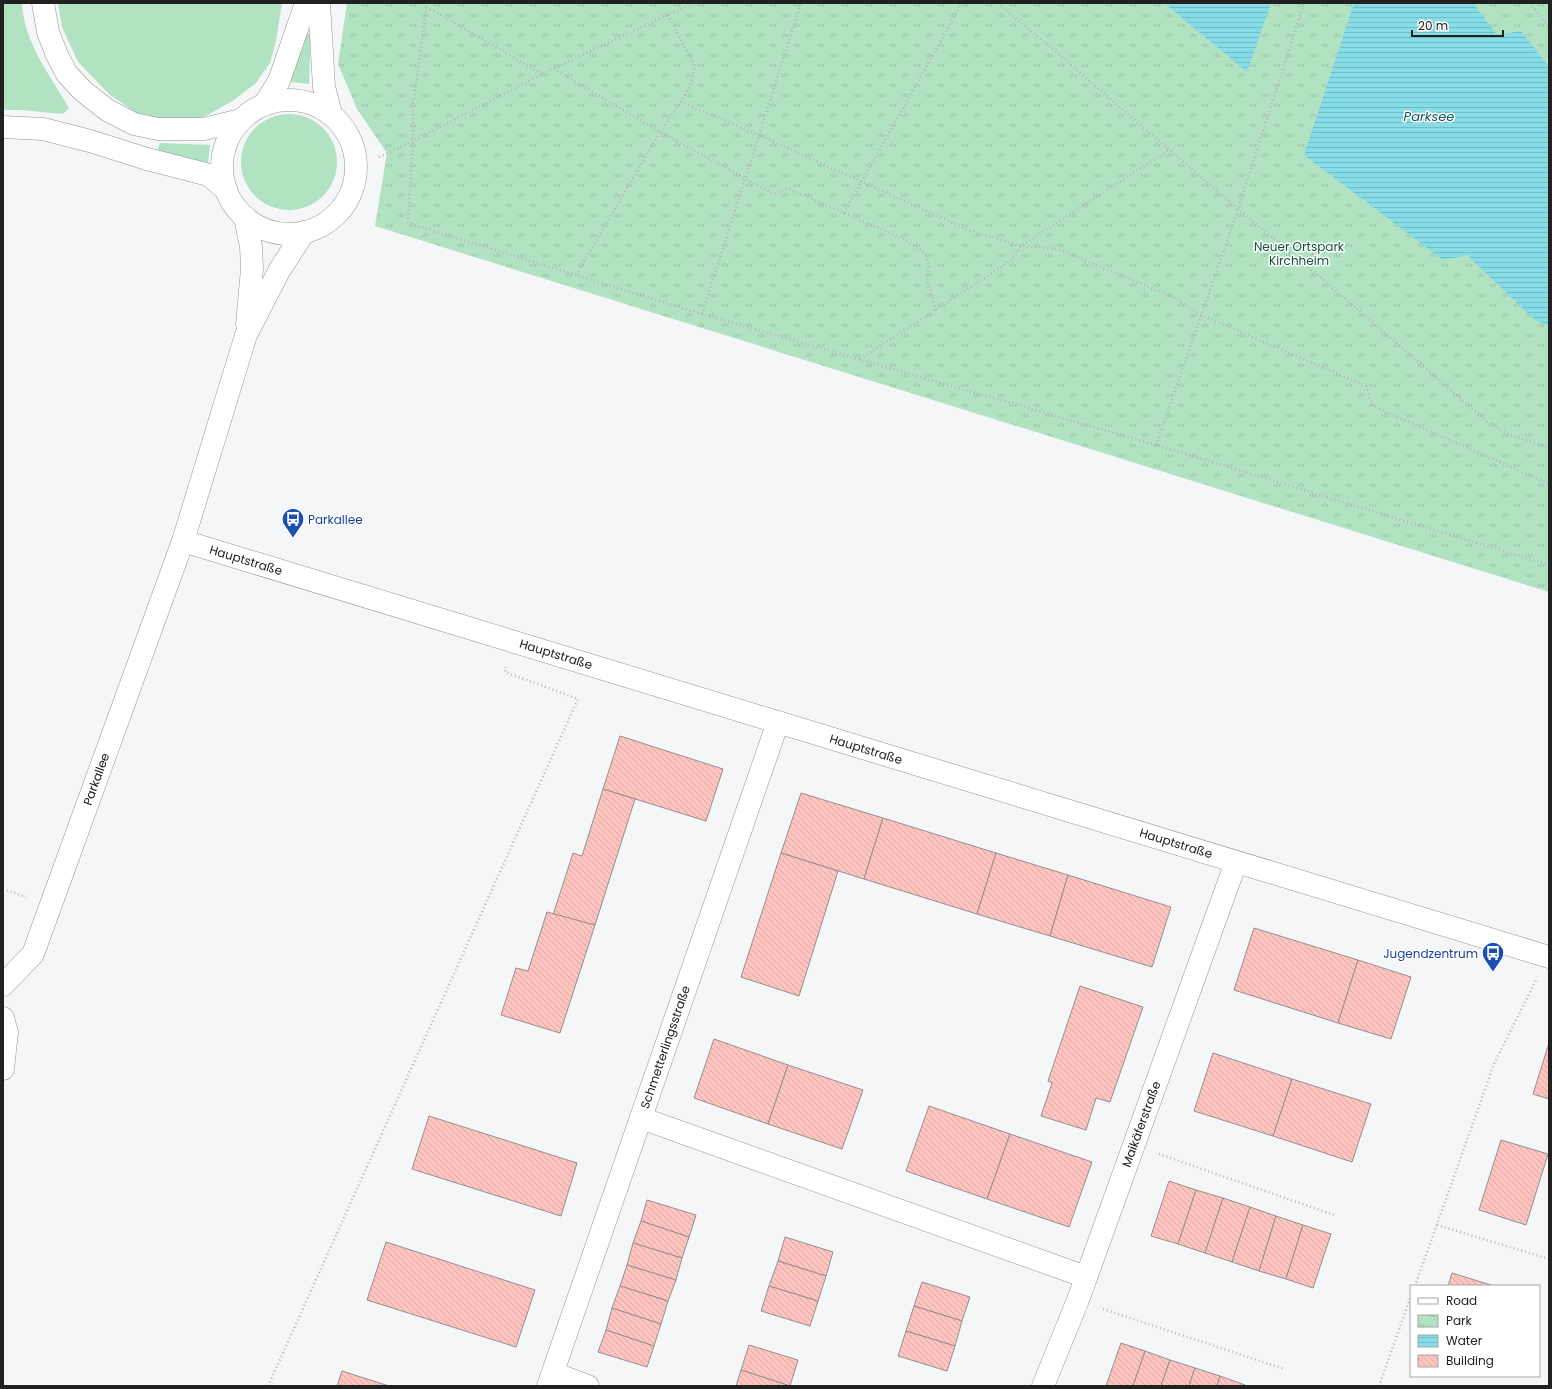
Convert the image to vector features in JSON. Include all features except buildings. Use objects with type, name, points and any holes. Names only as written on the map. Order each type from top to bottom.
[{"type":"street","points":[[43,3],[48,32],[56,55],[67,74],[83,91],[107,110],[134,124],[158,129],[204,129],[241,120]]},
{"type":"street","points":[[264,105],[279,81],[306,3]]},
{"type":"street","points":[[319,3],[324,87],[331,114]]},
{"type":"street","points":[[3,127],[43,129],[90,140],[147,159],[209,175],[226,190],[245,217],[258,226],[273,232],[288,234],[304,232],[318,227],[331,219],[345,202],[355,182],[355,152],[342,125],[331,114],[316,105],[298,100],[281,100],[264,105],[252,111],[241,120],[233,130],[223,153],[222,166],[226,190]]},
{"type":"street","name":"Parkallee","points":[[245,217],[251,247],[252,269],[246,335]]},
{"type":"street","name":"Parkallee","points":[[3,985],[33,954],[183,541],[246,335],[280,271],[304,232]]},
{"type":"street","name":"Hauptstraße","points":[[183,541],[1548,956]]},
{"type":"street","name":"Schmetterlingsstraße","points":[[588,1386],[550,1380],[778,722]]},
{"type":"street","name":"Maikäferstraße","points":[[1043,1386],[1078,1300],[1236,862]]},
{"type":"street","points":[[3,1018],[7,1032],[3,1069]]},
{"type":"street","points":[[641,1118],[1086,1277]]},
{"type":"path","points":[[427,3],[413,106],[413,141],[408,223],[702,314],[1156,445],[1549,565]]},
{"type":"path","points":[[379,157],[542,74],[692,3]]},
{"type":"path","points":[[702,314],[801,3]]},
{"type":"path","points":[[844,213],[962,3]]},
{"type":"path","points":[[997,3],[1320,277],[1489,423],[1510,435],[1549,447]]},
{"type":"path","points":[[1156,445],[1238,209],[1304,3]]},
{"type":"path","points":[[1530,3],[1549,28]]},
{"type":"path","points":[[426,8],[434,10],[542,74]]},
{"type":"path","points":[[576,275],[660,132],[681,102],[690,86],[694,66],[668,15]]},
{"type":"path","points":[[554,69],[660,132],[774,194],[788,188],[904,239],[922,252],[929,264],[926,280],[936,310]]},
{"type":"path","points":[[681,102],[759,134],[966,229],[1021,246],[1058,249],[1177,299],[1201,315],[1366,386],[1373,406],[1549,484]]},
{"type":"path","points":[[859,359],[1012,260],[1021,246],[1170,149]]},
{"type":"path","points":[[268,1386],[578,698],[504,672],[516,642]]},
{"type":"path","points":[[1415,1285],[1494,1064],[1548,956]]},
{"type":"path","points":[[1134,1146],[1334,1215]]},
{"type":"path","points":[[1437,1225],[1549,1259]]},
{"type":"path","points":[[1378,1386],[1410,1299]]},
{"type":"path","points":[[1078,1300],[1284,1369]]},
{"type":"green space","points":[[3,3],[22,3],[24,18],[33,45],[46,71],[69,108],[63,114],[3,110]]},
{"type":"green space","points":[[58,3],[282,3],[276,41],[270,63],[256,83],[234,100],[204,117],[172,122],[136,113],[109,94],[78,62],[62,27]]},
{"type":"green space","name":"Neuer Ortspark Kirchheim","points":[[347,3],[1549,3],[1549,592],[375,226],[387,153],[357,109],[338,64]]},
{"type":"green space","points":[[306,32],[311,35],[309,84],[291,82],[300,35]]},
{"type":"green space","points":[[289,114],[307,117],[323,128],[334,144],[337,162],[334,180],[323,196],[307,207],[289,210],[271,207],[255,196],[244,180],[241,162],[244,144],[255,128],[271,117]]},
{"type":"green space","points":[[160,143],[210,145],[208,163],[160,152],[158,148]]},
{"type":"water","points":[[1164,3],[1271,3],[1247,72]]},
{"type":"water","name":"Parksee","points":[[1354,3],[1473,3],[1497,35],[1521,31],[1549,67],[1549,325],[1536,321],[1467,255],[1443,260],[1304,155]]},
{"type":"place","name":"Parkallee","points":[[293,538]]},
{"type":"place","name":"Jugendzentrum","points":[[1493,972]]}]
